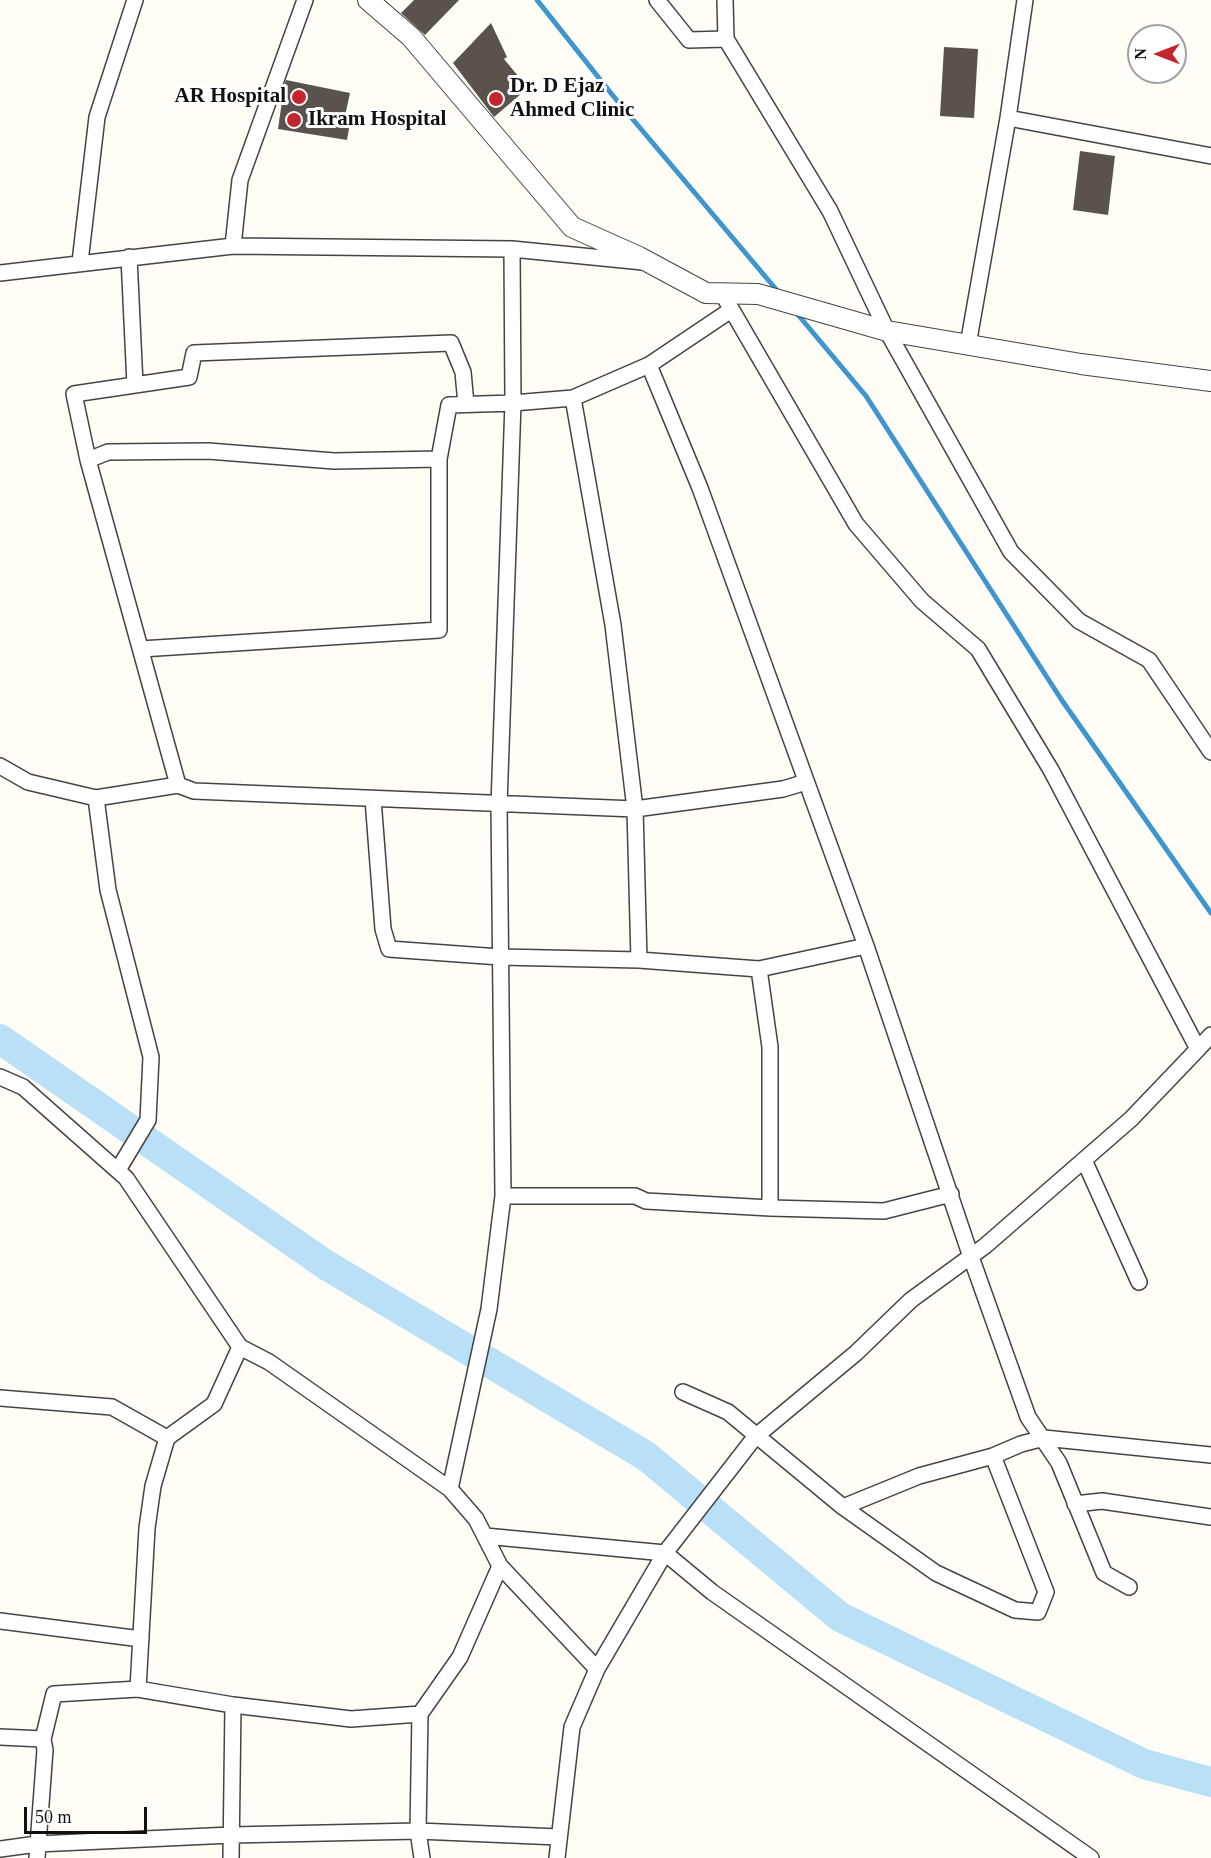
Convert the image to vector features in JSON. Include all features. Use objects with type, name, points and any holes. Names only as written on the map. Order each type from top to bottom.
[{"type":"street","points":[[80,262],[97,117],[135,0]]},
{"type":"street","points":[[233,246],[240,180],[305,0]]},
{"type":"street","points":[[368,0],[411,37],[572,227],[726,301],[856,524],[922,602],[978,650],[1051,770],[1198,1049]]},
{"type":"street","points":[[657,0],[689,40],[726,39]]},
{"type":"street","points":[[725,0],[726,39],[830,211],[887,331],[1011,552],[1079,621],[1149,660],[1211,752]]},
{"type":"street","points":[[968,345],[1008,118],[1025,0]]},
{"type":"street","points":[[1008,118],[1211,156]]},
{"type":"street","points":[[0,273],[233,246],[512,249],[651,263]]},
{"type":"street","points":[[450,1489],[489,1309],[503,1196],[499,805],[513,404],[512,249]]},
{"type":"street","points":[[129,257],[135,385]]},
{"type":"street","points":[[141,650],[439,630],[439,459],[448,405],[513,404],[573,398],[649,364],[726,301],[758,294],[887,331],[1081,364],[1211,381]]},
{"type":"street","points":[[178,785],[88,459],[74,393],[189,377],[194,353],[451,343],[463,372],[466,404]]},
{"type":"street","points":[[649,364],[700,489],[866,946],[971,1257],[1028,1417],[1059,1463],[1104,1573],[1130,1587]]},
{"type":"street","points":[[573,398],[613,625],[635,809],[639,960]]},
{"type":"street","points":[[88,459],[108,452],[208,451],[334,461],[439,459]]},
{"type":"street","points":[[0,766],[28,782],[96,798],[178,785],[194,790],[499,805],[635,809],[783,789],[806,782]]},
{"type":"street","points":[[96,798],[108,890],[151,1057],[148,1120],[118,1170]]},
{"type":"street","points":[[373,799],[383,929],[389,949],[500,957],[639,960],[759,969],[866,946]]},
{"type":"street","points":[[759,969],[770,1047],[770,1208]]},
{"type":"street","points":[[557,1858],[572,1727],[597,1669],[665,1553],[755,1437],[856,1353],[910,1300],[971,1257],[1131,1119],[1211,1035]]},
{"type":"street","points":[[0,1077],[23,1087],[126,1178],[240,1347],[269,1362],[450,1489],[476,1519],[500,1566],[597,1669]]},
{"type":"street","points":[[1084,1160],[1139,1281]]},
{"type":"street","points":[[503,1196],[635,1196],[646,1201],[884,1211],[951,1194]]},
{"type":"street","points":[[138,1689],[147,1527],[153,1486],[167,1438],[214,1404],[240,1347]]},
{"type":"street","points":[[683,1392],[728,1412],[755,1437],[843,1507],[936,1573],[1015,1610],[1038,1612],[1046,1592],[993,1456]]},
{"type":"street","points":[[0,1398],[112,1407],[167,1438]]},
{"type":"street","points":[[843,1507],[919,1476],[993,1456],[1021,1444],[1044,1438],[1211,1455]]},
{"type":"street","points":[[1075,1504],[1102,1502],[1211,1517]]},
{"type":"street","points":[[485,1536],[665,1553],[712,1592],[1091,1858]]},
{"type":"street","points":[[422,1858],[418,1831],[420,1714],[460,1657],[500,1566]]},
{"type":"street","points":[[0,1621],[141,1639]]},
{"type":"street","points":[[37,1851],[45,1750],[43,1739],[54,1694],[138,1689],[233,1705],[351,1719],[420,1714]]},
{"type":"street","points":[[231,1858],[233,1705]]},
{"type":"street","points":[[0,1737],[43,1739]]},
{"type":"street","points":[[0,1849],[37,1851],[231,1835],[418,1831],[559,1837]]},
{"type":"building","points":[[414,0],[459,0],[425,35],[401,13]]},
{"type":"building","points":[[491,23],[507,57],[504,59],[528,88],[494,117],[453,63]]},
{"type":"building","points":[[944,47],[978,49],[974,118],[940,116]]},
{"type":"building","points":[[286,80],[350,93],[345,116],[351,117],[347,140],[278,129],[282,101],[279,100]]},
{"type":"building","points":[[1080,151],[1115,156],[1108,215],[1073,210]]},
{"type":"waterway","points":[[537,0],[614,97],[780,294]]},
{"type":"waterway","points":[[794,310],[866,396],[1061,699],[1211,913]]},
{"type":"waterway","points":[[0,1039],[326,1265],[646,1456],[840,1617],[1144,1764],[1211,1782]]},
{"type":"place","name":"AR Hospital","points":[[299,97]]},
{"type":"place","name":"Dr. D Ejaz Ahmed Clinic","points":[[496,99]]},
{"type":"place","name":"Ikram Hospital","points":[[294,120]]}]
